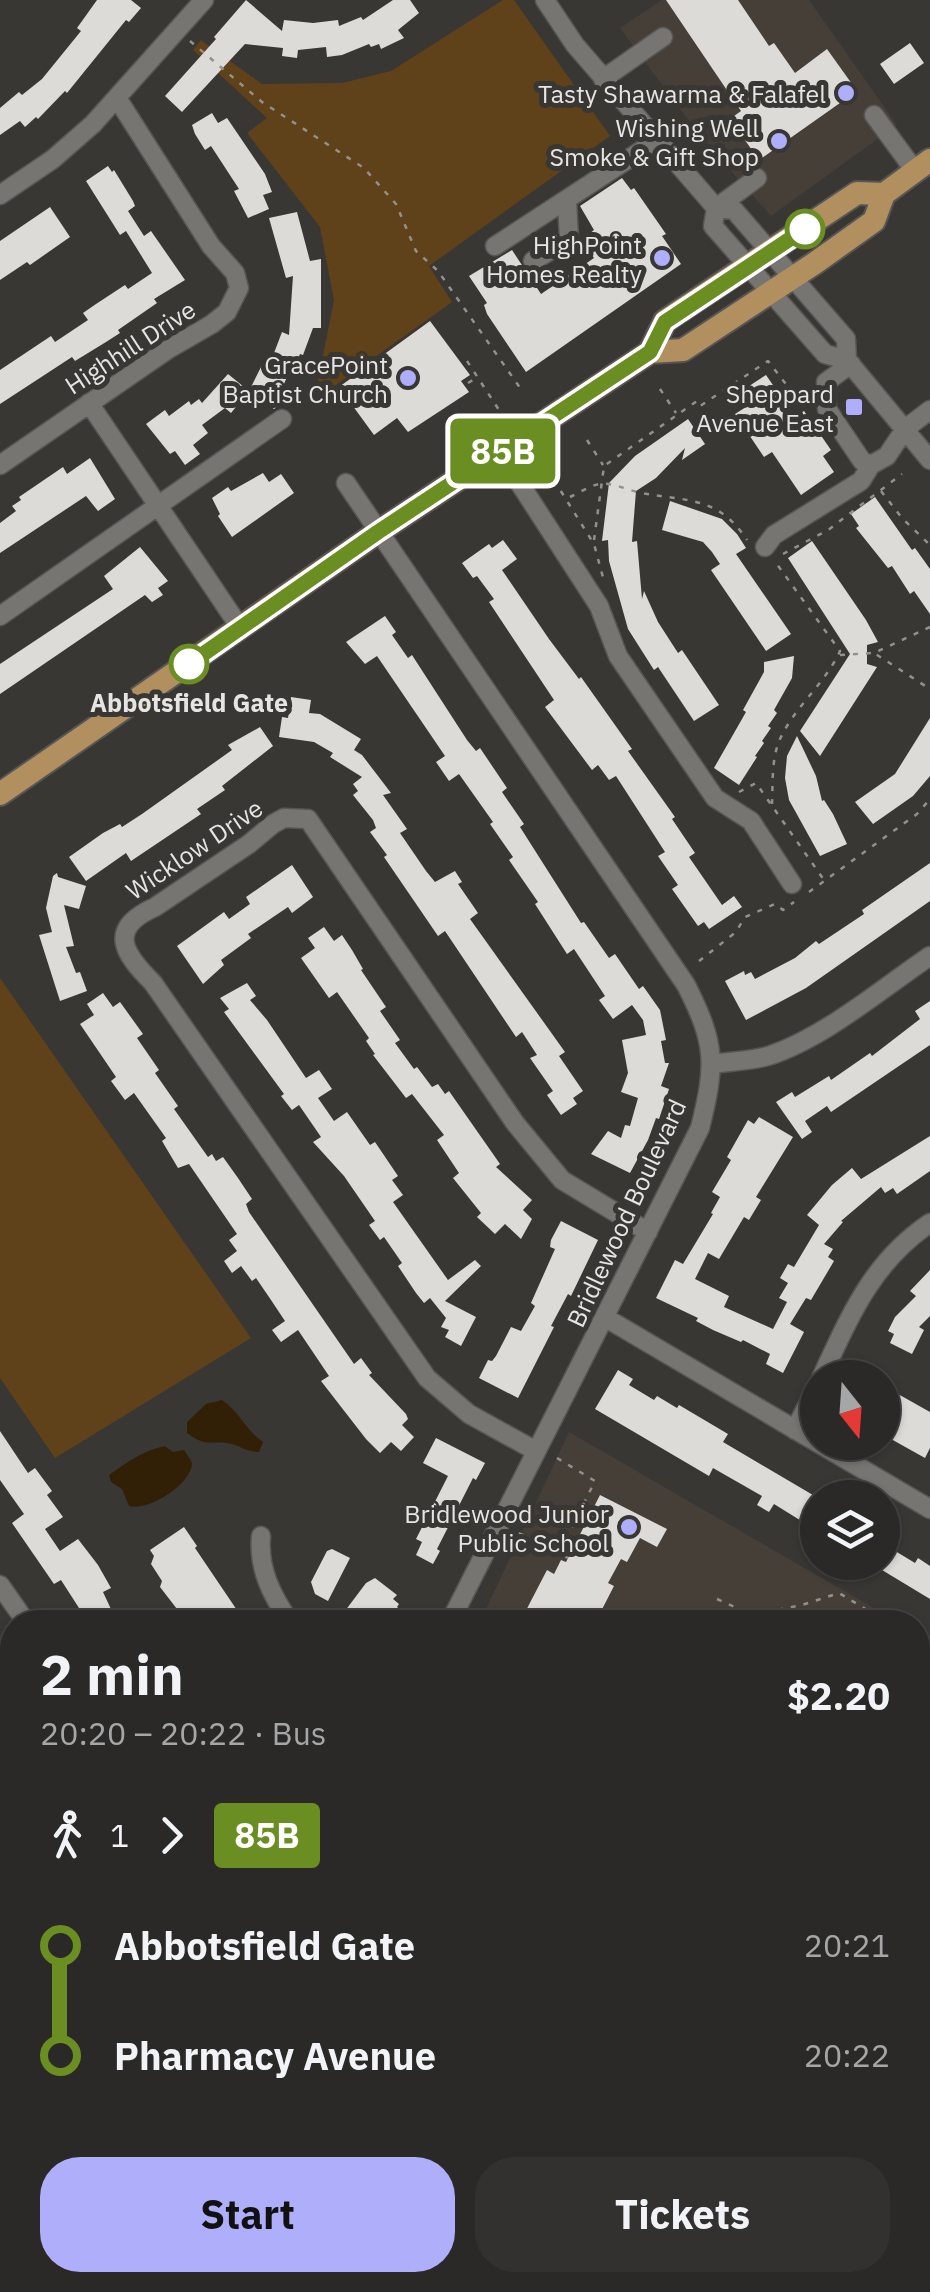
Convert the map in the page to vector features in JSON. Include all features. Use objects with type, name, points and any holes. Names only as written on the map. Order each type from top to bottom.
[{"type":"main road","points":[[650,352],[683,350],[770,293],[874,220],[884,194],[923,166]]},
{"type":"main road","points":[[0,794],[378,532],[650,352],[665,322],[857,193],[884,194]]},
{"type":"street","points":[[0,195],[53,160],[116,98],[204,0]]},
{"type":"street","points":[[546,0],[575,45],[656,141],[716,208],[734,210],[846,338],[850,362],[930,460]]},
{"type":"street","points":[[604,79],[663,37]]},
{"type":"street","name":"Highhill Drive","points":[[0,464],[212,324],[227,312],[239,288],[234,273],[211,246],[116,98]]},
{"type":"street","points":[[874,115],[923,166]]},
{"type":"street","points":[[496,246],[656,141]]},
{"type":"street","points":[[758,178],[716,208],[713,226],[824,354],[850,362]]},
{"type":"street","points":[[533,260],[569,239],[567,200]]},
{"type":"street","points":[[850,362],[826,382],[826,409],[862,461],[871,465]]},
{"type":"street","points":[[89,404],[241,629]]},
{"type":"street","points":[[766,553],[774,535],[861,481],[871,465],[887,456],[905,428],[930,410]]},
{"type":"street","points":[[0,616],[282,419]]},
{"type":"street","points":[[500,453],[599,606],[618,656],[715,798],[751,821],[792,884]]},
{"type":"street","name":"Bridlewood Boulevard","points":[[346,483],[686,985],[708,1036],[713,1064],[700,1128],[456,1610]]},
{"type":"street","name":"Wicklow Drive","points":[[536,1451],[469,1414],[427,1378],[153,983],[130,959],[123,945],[125,931],[138,914],[234,854],[273,824],[284,818],[308,819],[548,1166],[575,1189],[648,1232]]},
{"type":"street","points":[[713,1064],[766,1056],[790,1047],[930,956]]},
{"type":"street","points":[[829,1360],[861,1295],[892,1252],[930,1223]]},
{"type":"street","points":[[606,1318],[930,1509]]},
{"type":"street","points":[[795,1430],[800,1420]]},
{"type":"street","points":[[260,1536],[266,1578],[282,1610]]},
{"type":"street","points":[[0,1585],[18,1610]]},
{"type":"path","points":[[178,30],[262,102],[364,168],[396,204],[416,251],[438,271],[523,392]]},
{"type":"path","points":[[604,466],[677,414],[697,402],[700,406],[768,360],[802,405],[814,398]]},
{"type":"path","points":[[467,361],[500,410]]},
{"type":"path","points":[[468,383],[478,377]]},
{"type":"path","points":[[660,389],[677,414]]},
{"type":"path","points":[[587,440],[604,466],[594,544]]},
{"type":"path","points":[[546,468],[594,544],[606,589]]},
{"type":"path","points":[[766,553],[828,530],[902,474]]},
{"type":"path","points":[[568,498],[602,483],[718,508],[766,553],[840,652],[782,735],[774,761],[772,806]]},
{"type":"path","points":[[880,490],[930,545]]},
{"type":"path","points":[[838,656],[874,653],[930,627]]},
{"type":"path","points":[[874,653],[930,689]]},
{"type":"path","points":[[736,794],[756,782],[824,880]]},
{"type":"path","points":[[700,961],[736,932],[746,917],[775,904],[783,910],[917,814],[930,799]]},
{"type":"path","points":[[556,1458],[595,1481],[558,1553]]},
{"type":"path","points":[[576,1520],[585,1525]]},
{"type":"path","points":[[519,1533],[568,1558]]},
{"type":"path","points":[[777,1610],[839,1593],[867,1610]]},
{"type":"path","points":[[716,1599],[741,1610]]},
{"type":"shaded area","points":[[503,0],[514,0],[610,136],[429,266],[452,302],[326,392],[318,380],[334,300],[320,227],[247,133],[267,118],[193,50],[201,40],[262,84],[342,83],[391,71]]},
{"type":"shaded area","points":[[662,0],[809,0],[897,125],[771,216],[700,136],[620,28]]},
{"type":"shaded area","points":[[0,978],[251,1338],[55,1458],[0,1378]]},
{"type":"shaded area","points":[[222,1400],[263,1442],[259,1452],[227,1443],[203,1442],[187,1433],[187,1422],[206,1404]]},
{"type":"shaded area","name":"Bridlewood Junior Public School","points":[[569,1432],[800,1565],[800,1580],[825,1580],[877,1610],[486,1610]]},
{"type":"shaded area","points":[[165,1446],[173,1452],[184,1450],[192,1462],[190,1472],[177,1488],[157,1501],[129,1506],[122,1489],[111,1482],[109,1475],[143,1454]]},
{"type":"building","points":[[97,0],[131,0],[141,8],[129,22],[126,20],[67,93],[38,119],[25,127],[20,121],[0,135],[0,108],[42,79],[81,31],[77,28]]},
{"type":"building","points":[[246,0],[282,31],[284,20],[338,20],[339,26],[361,17],[363,20],[393,0],[410,0],[419,13],[398,30],[404,38],[381,49],[379,44],[369,44],[327,57],[326,47],[298,50],[297,58],[282,56],[283,48],[245,44],[182,112],[165,96]]},
{"type":"building","points":[[666,0],[738,0],[769,46],[774,43],[795,73],[827,49],[857,91],[759,160],[730,119],[741,111]]},
{"type":"building","points":[[910,43],[924,63],[894,84],[880,64]]},
{"type":"building","points":[[212,113],[218,123],[227,118],[265,174],[272,192],[263,195],[269,209],[248,218],[234,191],[239,189],[211,146],[205,150],[195,134],[192,125]]},
{"type":"building","points":[[108,166],[133,201],[135,206],[128,211],[144,236],[151,231],[185,280],[154,299],[157,303],[118,330],[120,333],[75,361],[72,357],[0,404],[0,370],[51,336],[55,342],[88,320],[83,313],[125,285],[128,289],[152,273],[126,231],[120,235],[86,181]]},
{"type":"building","points":[[622,178],[631,190],[634,188],[666,234],[662,236],[681,264],[526,372],[487,314],[487,303],[469,276],[512,250],[541,294],[594,258],[581,240],[594,230],[580,206]]},
{"type":"building","points":[[50,207],[70,237],[0,280],[0,241]]},
{"type":"building","points":[[297,212],[310,261],[321,259],[321,328],[313,328],[303,355],[300,354],[295,367],[292,365],[281,391],[293,396],[274,409],[250,389],[265,359],[271,361],[282,332],[289,335],[293,276],[286,278],[269,218]]},
{"type":"building","name":"GracePoint Baptist Church","points":[[430,321],[470,375],[461,381],[469,392],[408,432],[397,418],[374,435],[339,387]]},
{"type":"building","points":[[228,374],[249,391],[231,413],[225,408],[202,425],[208,433],[193,445],[200,454],[185,465],[175,451],[170,454],[146,424],[165,410],[169,416],[189,401],[191,405],[199,399],[202,403]]},
{"type":"building","points":[[766,375],[795,417],[804,411],[831,450],[823,456],[834,472],[801,495],[772,452],[764,457],[735,414],[746,407],[737,394]]},
{"type":"building","points":[[688,419],[705,444],[682,460],[685,448],[656,478],[636,491],[632,542],[637,541],[642,599],[644,591],[678,653],[682,650],[719,705],[694,721],[628,629],[609,561],[608,540],[602,541],[609,483],[635,456]]},
{"type":"building","points":[[90,458],[115,499],[98,511],[86,496],[0,553],[0,523],[16,511],[12,506],[21,500],[19,497],[63,467],[67,474]]},
{"type":"building","points":[[263,473],[269,482],[281,474],[294,493],[232,537],[212,498]]},
{"type":"building","points":[[875,497],[930,569],[930,614],[856,528],[859,526],[851,514]]},
{"type":"building","points":[[670,501],[722,519],[737,534],[746,548],[736,554],[791,634],[766,651],[711,570],[720,564],[712,552],[703,542],[662,530]]},
{"type":"building","points":[[503,540],[517,559],[502,570],[632,749],[628,751],[675,817],[672,819],[695,853],[689,857],[722,905],[734,896],[742,907],[709,929],[704,922],[698,926],[672,889],[678,885],[658,856],[665,852],[616,776],[609,780],[598,765],[592,770],[545,707],[554,700],[489,602],[494,599],[462,563],[489,544],[492,548]]},
{"type":"building","points":[[812,541],[878,642],[867,645],[867,664],[877,667],[820,756],[800,731],[850,654],[788,558]]},
{"type":"building","points":[[140,547],[168,581],[158,588],[163,595],[152,602],[145,595],[0,694],[0,664],[113,589],[104,576]]},
{"type":"building","points":[[385,616],[408,658],[412,655],[467,740],[476,751],[480,748],[507,788],[502,792],[524,824],[520,827],[581,923],[609,958],[615,954],[639,989],[643,986],[660,1010],[666,1040],[661,1041],[665,1063],[669,1063],[661,1086],[669,1089],[659,1119],[656,1118],[630,1173],[591,1154],[608,1131],[621,1138],[625,1125],[630,1126],[638,1098],[621,1092],[628,1073],[622,1040],[646,1035],[643,1020],[632,1005],[613,1019],[599,1000],[605,996],[574,949],[567,954],[535,904],[538,902],[509,860],[513,857],[490,824],[493,822],[459,774],[449,781],[436,762],[445,756],[377,656],[365,664],[346,642]]},
{"type":"building","points":[[794,656],[792,678],[774,710],[777,713],[768,726],[771,728],[739,785],[714,768],[746,712],[743,710],[764,672],[764,662]]},
{"type":"building","points":[[291,697],[311,700],[309,713],[320,714],[361,739],[354,750],[391,793],[383,795],[407,829],[400,833],[426,871],[435,882],[455,871],[462,882],[458,884],[478,913],[470,919],[565,1052],[559,1056],[583,1091],[573,1098],[577,1104],[561,1115],[547,1095],[553,1091],[530,1058],[537,1055],[522,1032],[516,1037],[445,931],[438,936],[384,857],[387,855],[370,832],[376,828],[373,820],[353,795],[358,791],[353,784],[362,777],[314,742],[279,737],[282,717],[288,718]]},
{"type":"building","points":[[930,718],[930,776],[913,796],[873,824],[855,802],[895,774]]},
{"type":"building","points":[[260,727],[273,746],[222,786],[225,790],[197,809],[201,814],[131,861],[126,853],[86,881],[69,857],[103,833],[142,814],[232,750],[228,745]]},
{"type":"building","points":[[797,736],[816,776],[822,801],[847,844],[820,856],[789,800],[787,756]]},
{"type":"building","points":[[930,863],[930,901],[806,988],[746,1020],[725,981],[744,971],[745,975],[751,972],[755,979],[795,958],[816,941],[819,944],[864,914],[862,910]]},
{"type":"building","points":[[292,865],[313,897],[292,913],[288,907],[248,934],[251,938],[221,960],[224,965],[203,984],[177,946],[224,912],[229,919],[250,904],[246,897]]},
{"type":"building","points":[[57,873],[58,877],[86,886],[79,909],[64,905],[74,946],[66,947],[87,991],[60,1001],[39,935],[52,932],[46,908]]},
{"type":"building","points":[[324,927],[334,941],[342,935],[352,950],[386,1007],[380,1011],[400,1040],[395,1043],[414,1069],[417,1067],[432,1087],[438,1084],[445,1094],[449,1091],[500,1164],[496,1167],[532,1200],[523,1210],[532,1219],[521,1239],[505,1224],[495,1234],[477,1217],[481,1213],[453,1178],[459,1173],[437,1140],[444,1135],[412,1094],[406,1098],[373,1055],[366,1041],[369,1038],[337,992],[329,998],[301,958],[315,948],[308,938]]},
{"type":"building","points":[[247,983],[256,996],[250,1000],[306,1078],[319,1070],[332,1089],[318,1098],[334,1121],[347,1112],[370,1145],[375,1142],[398,1176],[392,1180],[403,1195],[393,1202],[448,1280],[475,1260],[481,1266],[445,1301],[476,1317],[461,1346],[445,1337],[449,1330],[441,1327],[446,1318],[430,1298],[424,1303],[416,1293],[398,1266],[402,1263],[384,1237],[380,1240],[369,1225],[375,1221],[344,1176],[313,1142],[321,1137],[299,1105],[292,1110],[281,1096],[284,1094],[224,1012],[229,1009],[220,998]]},
{"type":"building","points":[[103,993],[113,1007],[120,1002],[143,1034],[137,1038],[178,1106],[174,1109],[208,1157],[212,1154],[216,1161],[223,1157],[238,1178],[252,1199],[246,1204],[249,1212],[354,1364],[361,1358],[372,1373],[369,1375],[406,1414],[408,1419],[402,1425],[414,1437],[401,1451],[391,1442],[380,1453],[366,1439],[321,1381],[329,1376],[298,1330],[281,1342],[272,1330],[285,1321],[256,1278],[252,1281],[241,1266],[232,1273],[224,1261],[237,1251],[229,1240],[237,1234],[189,1164],[178,1168],[162,1141],[166,1138],[134,1093],[125,1100],[111,1081],[116,1077],[80,1024],[94,1015],[87,1004]]},
{"type":"building","points":[[930,1001],[930,1045],[831,1112],[827,1106],[805,1121],[812,1132],[802,1139],[776,1102],[792,1092],[795,1097],[829,1076],[831,1080],[870,1053],[872,1056],[920,1019],[915,1011]]},
{"type":"building","points":[[759,1117],[793,1137],[756,1197],[761,1200],[749,1220],[744,1217],[719,1259],[708,1253],[695,1279],[729,1296],[724,1307],[773,1329],[787,1302],[779,1298],[788,1283],[780,1278],[788,1264],[794,1267],[819,1225],[807,1215],[852,1168],[861,1179],[930,1136],[930,1171],[897,1194],[893,1188],[885,1193],[881,1187],[841,1221],[824,1244],[833,1249],[828,1257],[834,1261],[811,1300],[806,1298],[790,1324],[804,1332],[783,1373],[766,1364],[770,1354],[713,1330],[696,1321],[698,1318],[656,1298],[675,1260],[683,1264],[713,1214],[720,1197],[712,1192],[748,1120],[754,1124]]},
{"type":"building","points":[[561,1221],[598,1240],[571,1296],[568,1294],[551,1326],[554,1327],[518,1398],[479,1378],[511,1327],[521,1331],[535,1306],[531,1303],[555,1249],[550,1247],[551,1240]]},
{"type":"building","points":[[930,1270],[930,1316],[919,1327],[924,1330],[912,1354],[890,1343],[894,1334],[888,1331],[895,1317],[916,1296],[910,1291]]},
{"type":"building","points":[[618,1370],[633,1379],[629,1385],[654,1400],[657,1396],[677,1408],[679,1405],[728,1434],[723,1442],[800,1487],[800,1520],[774,1504],[769,1512],[757,1505],[762,1496],[713,1468],[709,1476],[595,1409]]},
{"type":"building","points":[[900,1395],[930,1412],[930,1448],[925,1458],[900,1444]]},
{"type":"building","points":[[0,1431],[28,1473],[35,1468],[52,1491],[47,1495],[63,1517],[45,1529],[60,1551],[78,1539],[111,1588],[103,1592],[111,1610],[80,1610],[61,1580],[54,1584],[12,1523],[24,1514],[0,1480]]},
{"type":"building","points":[[436,1438],[485,1463],[476,1480],[473,1478],[433,1564],[416,1555],[422,1542],[416,1539],[448,1476],[423,1463]]},
{"type":"building","points":[[600,1495],[667,1529],[657,1547],[640,1538],[627,1562],[621,1559],[608,1583],[614,1586],[602,1610],[526,1610],[547,1570],[554,1574],[561,1560],[566,1562]]},
{"type":"building","points":[[184,1527],[237,1610],[178,1610],[160,1587],[162,1581],[151,1564],[154,1556],[150,1550]]},
{"type":"building","points":[[332,1549],[350,1558],[328,1601],[315,1594],[311,1582],[327,1551]]},
{"type":"building","points":[[900,1554],[930,1566],[930,1599],[899,1580]]},
{"type":"building","points":[[375,1578],[397,1595],[393,1599],[401,1610],[346,1610],[366,1583]]},
{"type":"bus line","name":"85B","points":[[189,664],[378,532],[650,352],[665,322],[805,229]]},
{"type":"place","name":"Tasty Shawarma & Falafel","points":[[846,93]]},
{"type":"place","name":"Wishing Well Smoke & Gift Shop","points":[[779,141]]},
{"type":"place","name":"HighPoint Homes Realty","points":[[662,258]]},
{"type":"place","name":"GracePoint Baptist Church","points":[[408,378]]},
{"type":"place","name":"Sheppard Avenue East","points":[[854,407]]},
{"type":"place","name":"Abbotsfield Gate","points":[[189,664]]},
{"type":"place","name":"Bridlewood Junior Public School","points":[[629,1527]]}]
